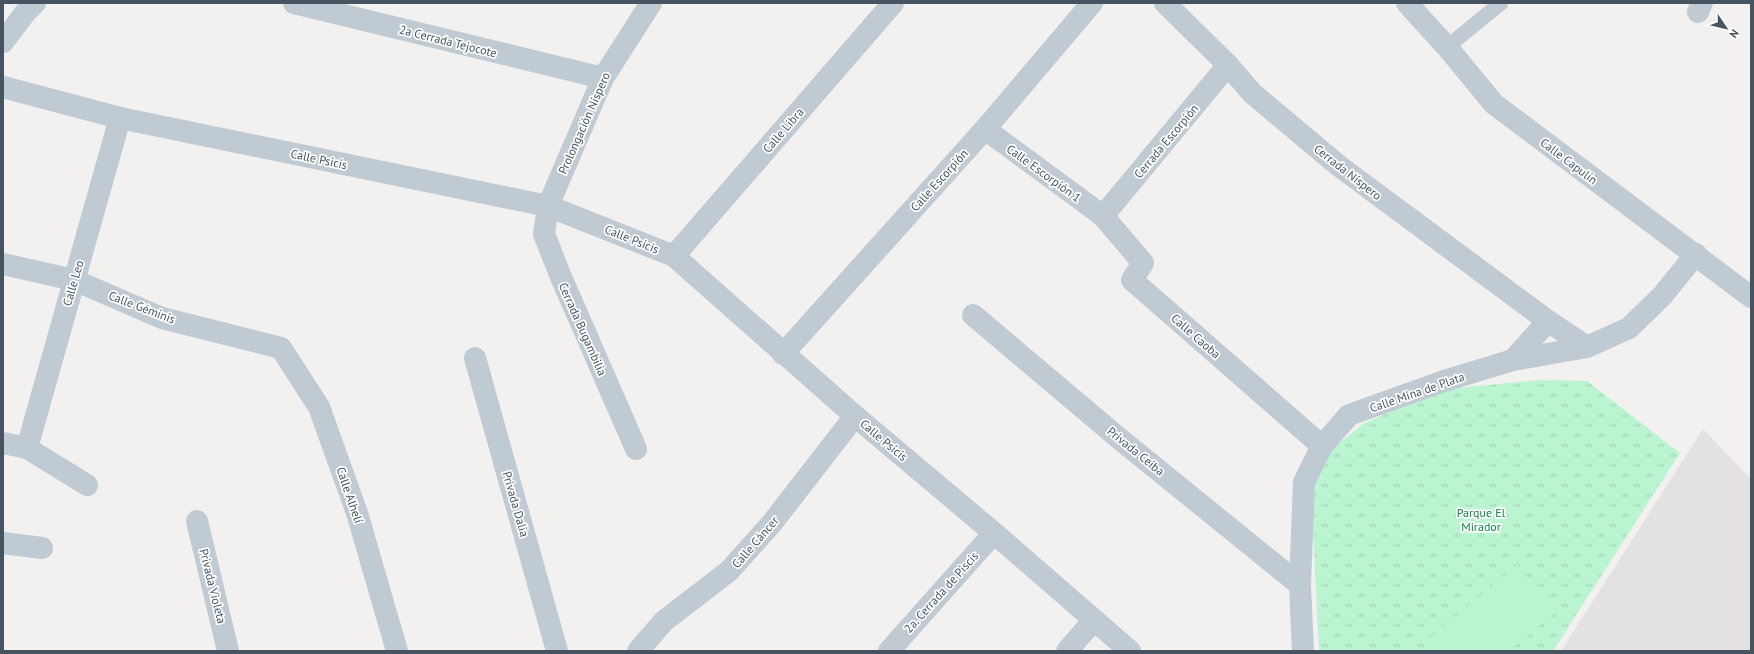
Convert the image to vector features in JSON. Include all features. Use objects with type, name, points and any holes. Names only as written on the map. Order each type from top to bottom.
[{"type":"street","name":"2a Cerrada Tejocote","points":[[294,3],[603,78]]},
{"type":"street","name":"Prolongación Níspero","points":[[548,206],[603,78],[651,3]]},
{"type":"street","name":"Calle Libra","points":[[674,256],[893,3]]},
{"type":"street","name":"Calle Escorpión","points":[[783,354],[985,129],[1092,3]]},
{"type":"street","name":"Cerrada Níspero","points":[[1165,3],[1228,65],[1252,92],[1339,166],[1548,321],[1587,347]]},
{"type":"street","name":"Calle Capulín","points":[[1407,3],[1447,47],[1494,104],[1696,254],[1751,297]]},
{"type":"street","points":[[3,42],[25,6]]},
{"type":"street","name":"Cerrada Escorpión","points":[[1103,216],[1228,65]]},
{"type":"street","name":"Calle Psicis","points":[[3,86],[120,118],[548,206],[674,256],[783,354],[994,533],[1130,651]]},
{"type":"street","name":"Calle Leo","points":[[27,448],[120,118]]},
{"type":"street","name":"Calle Escorpión 1","points":[[985,129],[1103,216]]},
{"type":"street","name":"Cerrada Bugambilia","points":[[548,206],[544,234],[561,278],[636,449]]},
{"type":"street","name":"Calle Caoba","points":[[1103,216],[1143,263],[1132,280],[1322,446]]},
{"type":"street","name":"Calle Mina de Plata","points":[[1303,651],[1300,585],[1304,482],[1322,446],[1349,415],[1444,381],[1513,360],[1587,347],[1629,328],[1662,296],[1696,254]]},
{"type":"street","name":"Calle Géminis","points":[[3,264],[74,280],[162,318],[281,348]]},
{"type":"street","name":"Privada Ceiba","points":[[973,315],[1121,440],[1300,585]]},
{"type":"street","points":[[1513,360],[1548,321]]},
{"type":"street","name":"Calle Alhelí","points":[[281,348],[320,407],[357,513],[397,651]]},
{"type":"street","name":"Privada Dalia","points":[[475,358],[557,651]]},
{"type":"street","name":"Calle Cáncer","points":[[638,651],[664,620],[729,571],[772,524],[855,416]]},
{"type":"street","points":[[3,443],[27,448],[87,485]]},
{"type":"street","name":"Privada Violeta","points":[[197,521],[228,651]]},
{"type":"street","name":"2a. Cerrada de Piscis","points":[[889,651],[994,533]]},
{"type":"street","points":[[3,543],[42,548]]},
{"type":"street","points":[[1068,651],[1094,620]]},
{"type":"lane","points":[[1447,47],[1500,3]]},
{"type":"shaded area","points":[[1703,429],[1751,479],[1751,651],[1561,651]]},
{"type":"green space","name":"Parque El Mirador","points":[[1539,380],[1587,381],[1680,453],[1553,651],[1319,651],[1311,487],[1326,454],[1363,424],[1438,390]]},
{"type":"green space","points":[[1517,565],[1556,612],[1509,651],[1438,651],[1428,639]]}]
